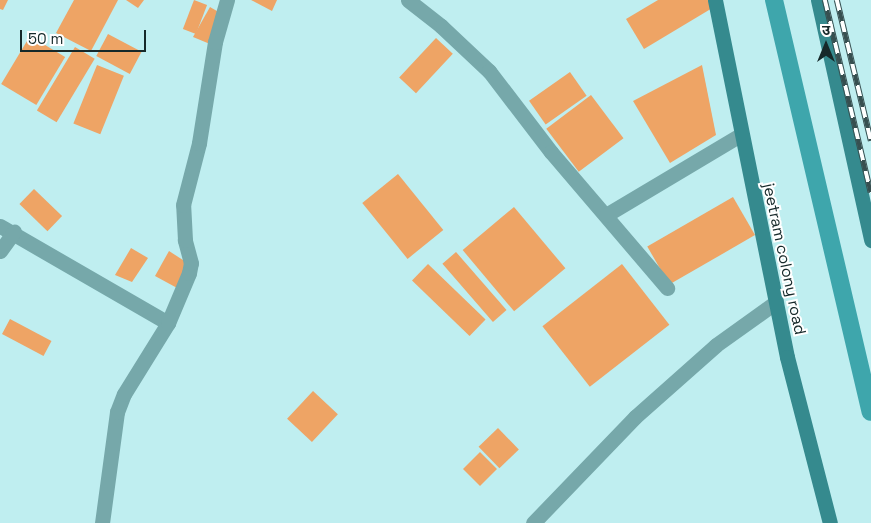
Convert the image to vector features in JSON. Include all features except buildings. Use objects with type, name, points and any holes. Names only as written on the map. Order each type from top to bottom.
[{"type":"street","points":[[102,523],[117,412],[124,394],[168,323],[191,263],[185,240],[183,205],[199,143],[214,42],[227,0]]},
{"type":"street","points":[[408,0],[441,26],[489,72],[551,152],[667,288]]},
{"type":"street","name":"jeetram colony road","points":[[715,0],[740,135],[787,357],[830,523]]},
{"type":"street","points":[[818,0],[871,240]]},
{"type":"street","points":[[606,215],[740,135]]},
{"type":"street","points":[[0,226],[14,232],[112,293],[168,323]]},
{"type":"street","points":[[0,251],[14,232]]},
{"type":"street","points":[[533,523],[635,417],[716,345],[776,302]]},
{"type":"waterway","points":[[774,0],[871,412]]},
{"type":"railway","points":[[825,0],[871,193]]},
{"type":"railway","points":[[837,0],[871,141]]}]
